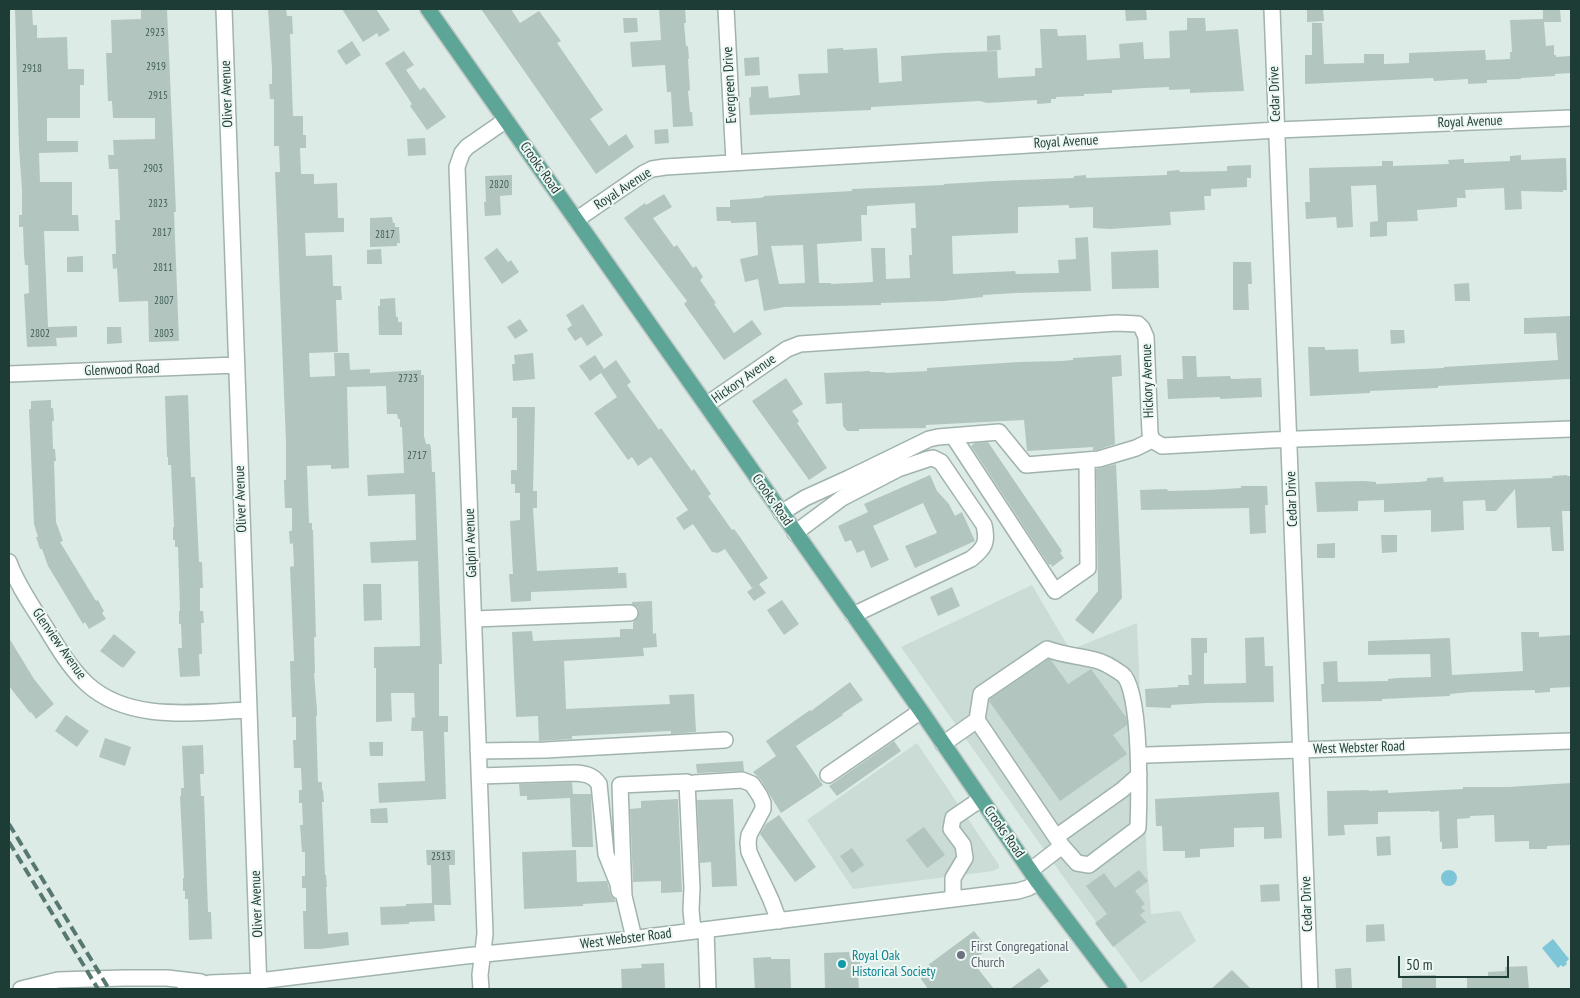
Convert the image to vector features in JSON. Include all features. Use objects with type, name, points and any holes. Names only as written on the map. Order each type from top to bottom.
[{"type":"main road","name":"Crooks Road","points":[[428,9],[921,711],[1034,876],[1119,989]]},
{"type":"street","name":"Oliver Avenue","points":[[224,9],[259,985]]},
{"type":"street","name":"Evergreen Drive","points":[[726,9],[734,162]]},
{"type":"street","name":"Cedar Drive","points":[[1272,9],[1310,989]]},
{"type":"street","name":"Royal Avenue","points":[[576,220],[652,169],[734,162],[1277,130],[1571,118]]},
{"type":"street","name":"Galpin Avenue","points":[[481,989],[480,975],[485,934],[457,167],[462,153],[467,147],[506,120]]},
{"type":"street","name":"Hickory Avenue","points":[[706,405],[787,349],[800,344],[1097,324],[1138,324],[1146,337],[1150,433],[1152,440]]},
{"type":"street","name":"Glenwood Road","points":[[9,374],[236,365]]},
{"type":"street","points":[[781,513],[805,498],[929,438],[999,432],[1026,465],[1098,459],[1136,448],[1152,440],[1162,446],[1571,429]]},
{"type":"street","points":[[953,436],[1056,591],[1088,568],[1086,461]]},
{"type":"street","points":[[795,533],[842,498],[898,470],[933,458],[940,462],[984,525],[986,537],[984,546],[971,559],[853,615]]},
{"type":"street","name":"Glenview Avenue","points":[[9,562],[30,602],[65,658],[88,684],[107,698],[121,704],[154,712],[190,713],[249,710]]},
{"type":"street","points":[[474,619],[630,613]]},
{"type":"street","points":[[1047,649],[1062,654],[1098,660],[1124,676],[1131,692],[1136,719],[1140,798],[1138,828],[1089,865],[1077,863],[1059,842],[977,720],[981,694],[1047,649]]},
{"type":"street","points":[[828,775],[921,711]]},
{"type":"street","points":[[943,744],[977,720]]},
{"type":"street","points":[[478,751],[545,750],[725,740]]},
{"type":"street","name":"West Webster Road","points":[[1147,755],[1571,742]]},
{"type":"street","points":[[479,776],[576,772],[594,778],[599,784],[606,854],[618,884],[628,939]]},
{"type":"street","points":[[1059,842],[1139,776]]},
{"type":"street","points":[[694,783],[742,780],[752,784],[760,796],[763,809],[749,835],[749,852],[779,920]]},
{"type":"street","points":[[628,939],[624,896],[620,785],[687,782],[692,888],[691,910],[700,930],[708,989]]},
{"type":"street","points":[[953,899],[953,878],[965,858],[963,845],[950,829],[952,818],[980,799]]},
{"type":"street","name":"West Webster Road","points":[[21,989],[58,980],[124,978],[167,978],[210,983],[259,985],[483,954],[628,939],[1018,891],[1028,888],[1034,876],[1059,842]]},
{"type":"street","name":"West Webster Road","points":[[185,989],[210,983]]},
{"type":"shaded area","points":[[1032,585],[1070,650],[1137,623],[1147,865],[1151,914],[1180,911],[1196,941],[1141,983],[1062,875],[901,647]]},
{"type":"shaded area","points":[[917,743],[999,865],[999,868],[993,871],[853,889],[807,820]]},
{"type":"water","points":[[1446,870],[1452,870],[1457,875],[1455,884],[1446,886],[1441,881],[1441,875]]},
{"type":"water","points":[[1553,939],[1569,959],[1563,967],[1561,965],[1558,968],[1542,948]]},
{"type":"building","points":[[15,9],[32,9],[33,25],[37,25],[37,38],[67,37],[68,69],[84,69],[84,85],[80,85],[80,118],[47,118],[47,141],[78,141],[78,152],[39,153],[40,182],[72,182],[72,215],[78,215],[79,231],[44,231],[48,327],[77,326],[77,337],[56,338],[57,346],[27,347],[24,294],[29,293],[28,265],[25,265],[24,255],[23,227],[19,227],[19,215],[22,215],[22,190]]},
{"type":"building","points":[[141,9],[167,9],[176,212],[174,212],[179,341],[149,342],[148,301],[119,302],[117,268],[113,269],[112,254],[116,254],[115,220],[120,220],[118,169],[109,169],[108,155],[114,155],[113,140],[155,139],[155,118],[113,118],[112,101],[108,101],[106,53],[112,53],[111,20],[141,19]]},
{"type":"building","points":[[268,9],[286,9],[287,16],[292,16],[293,34],[290,34],[293,116],[303,116],[303,135],[306,135],[306,148],[300,148],[301,174],[314,174],[314,184],[337,183],[338,218],[344,218],[344,232],[305,233],[306,256],[332,255],[333,286],[341,286],[342,300],[336,300],[338,352],[309,353],[310,377],[335,376],[334,353],[349,353],[350,370],[370,369],[370,373],[421,370],[421,375],[424,375],[424,436],[426,444],[430,444],[432,472],[435,472],[442,664],[439,664],[439,716],[448,716],[448,732],[444,732],[446,799],[379,803],[378,783],[425,781],[423,731],[411,731],[412,717],[415,718],[414,693],[391,693],[392,721],[376,722],[374,647],[420,646],[418,561],[371,563],[370,542],[416,540],[415,494],[368,496],[367,475],[404,473],[402,427],[400,427],[400,419],[398,419],[397,414],[387,414],[386,386],[347,387],[349,468],[331,469],[331,465],[307,466],[309,523],[312,523],[313,530],[316,637],[314,637],[314,673],[317,710],[318,782],[322,782],[324,802],[322,802],[328,934],[348,932],[349,945],[321,949],[304,949],[303,911],[306,911],[306,888],[302,888],[302,876],[305,876],[305,852],[302,852],[300,825],[303,825],[302,803],[299,803],[299,790],[302,790],[301,768],[294,768],[293,740],[296,740],[296,717],[292,717],[290,661],[294,661],[290,567],[294,566],[293,543],[290,544],[289,531],[292,531],[292,508],[285,508],[284,480],[286,480],[286,442],[275,172],[280,172],[279,146],[274,146],[274,99],[270,99],[269,84],[272,84],[272,68]]},
{"type":"building","points":[[342,9],[376,9],[390,30],[379,37],[377,33],[363,42]]},
{"type":"building","points":[[481,9],[511,9],[520,23],[539,11],[561,41],[557,43],[603,110],[590,119],[609,146],[626,134],[634,147],[596,174]]},
{"type":"building","points":[[659,9],[685,9],[686,23],[684,23],[689,59],[690,90],[688,91],[693,126],[673,127],[671,92],[667,92],[665,65],[632,67],[630,42],[661,40]]},
{"type":"building","points":[[1125,9],[1146,9],[1147,20],[1126,21]]},
{"type":"building","points":[[1307,9],[1323,9],[1324,21],[1307,22]]},
{"type":"building","points":[[1543,9],[1560,9],[1561,22],[1544,22],[1546,46],[1554,45],[1554,55],[1556,57],[1571,56],[1571,73],[1521,79],[1487,80],[1487,83],[1468,84],[1468,79],[1434,81],[1433,78],[1305,84],[1305,55],[1312,55],[1312,23],[1322,23],[1324,64],[1364,63],[1364,54],[1384,54],[1384,64],[1409,63],[1409,53],[1485,50],[1486,60],[1510,59],[1510,52],[1512,52],[1510,20],[1543,19]]},
{"type":"building","points":[[623,18],[637,18],[638,32],[624,33]]},
{"type":"building","points":[[1187,18],[1205,18],[1206,31],[1238,29],[1244,91],[1190,93],[1190,89],[1169,90],[1169,87],[1145,88],[1112,90],[1112,93],[1084,94],[1084,96],[1056,97],[1056,99],[1051,99],[1051,103],[1037,104],[1037,100],[987,103],[980,101],[871,107],[871,110],[750,115],[749,98],[751,97],[751,87],[768,86],[769,98],[800,95],[798,74],[828,73],[827,49],[877,48],[879,83],[902,81],[901,56],[943,53],[997,51],[998,78],[1035,76],[1035,68],[1042,68],[1040,29],[1057,29],[1058,36],[1086,35],[1087,60],[1120,58],[1119,44],[1143,42],[1144,59],[1170,58],[1169,31],[1187,30]]},
{"type":"building","points":[[1000,35],[1001,50],[987,51],[987,36]]},
{"type":"building","points":[[352,41],[361,55],[346,65],[337,51]]},
{"type":"building","points":[[404,51],[414,65],[406,70],[420,90],[424,87],[446,117],[427,130],[410,106],[412,104],[385,63]]},
{"type":"building","points":[[759,57],[760,75],[745,76],[744,58]]},
{"type":"building","points":[[668,129],[669,143],[655,144],[654,130]]},
{"type":"building","points":[[425,138],[426,155],[408,156],[407,139]]},
{"type":"building","points":[[1521,155],[1521,160],[1566,158],[1567,190],[1563,190],[1563,192],[1521,191],[1522,209],[1505,210],[1504,188],[1465,190],[1466,198],[1457,198],[1457,207],[1417,210],[1418,221],[1387,222],[1387,236],[1370,237],[1370,222],[1378,221],[1376,185],[1351,186],[1353,227],[1337,228],[1336,217],[1306,219],[1305,202],[1310,202],[1309,168],[1382,166],[1382,161],[1393,161],[1393,166],[1449,164],[1448,160],[1464,159],[1464,163],[1510,161],[1510,156]]},
{"type":"building","points":[[1251,165],[1251,178],[1247,178],[1247,187],[1211,189],[1211,196],[1204,196],[1205,210],[1170,212],[1171,225],[1110,229],[1093,228],[1093,207],[1069,208],[1069,205],[1018,207],[1018,233],[952,236],[953,274],[1015,271],[1016,274],[1059,273],[1058,260],[1076,259],[1075,238],[1088,237],[1091,291],[983,295],[983,297],[944,301],[881,303],[881,305],[784,307],[764,311],[758,279],[745,282],[740,259],[758,255],[756,222],[731,223],[731,221],[717,221],[716,207],[730,207],[730,200],[760,198],[764,196],[852,191],[852,189],[1074,178],[1074,176],[1086,175],[1086,178],[1167,175],[1167,171],[1179,170],[1180,172],[1227,171],[1227,166]],"holes":[[[915,203],[916,228],[911,228],[912,255],[909,255],[910,278],[886,279],[885,248],[871,248],[873,282],[819,283],[817,244],[862,241],[861,215],[867,215],[867,206]],[[803,245],[805,283],[779,284],[771,246]]]},
{"type":"building","points":[[512,175],[512,195],[500,196],[501,215],[485,216],[485,176]]},
{"type":"building","points":[[664,194],[672,207],[653,218],[674,247],[677,245],[693,268],[696,266],[703,277],[700,280],[734,333],[752,320],[762,334],[724,360],[684,304],[687,301],[624,218],[645,203],[646,205]]},
{"type":"building","points":[[392,217],[395,227],[399,227],[400,243],[397,243],[397,246],[370,247],[370,218]]},
{"type":"building","points":[[497,248],[508,262],[511,260],[519,272],[502,284],[484,258]]},
{"type":"building","points":[[381,249],[382,264],[367,264],[367,250]]},
{"type":"building","points":[[1158,250],[1159,288],[1112,289],[1111,252]]},
{"type":"building","points":[[83,256],[83,272],[67,272],[67,257]]},
{"type":"building","points":[[1233,262],[1251,262],[1252,284],[1248,284],[1249,310],[1233,310]]},
{"type":"building","points":[[1469,283],[1470,301],[1455,301],[1454,284]]},
{"type":"building","points":[[395,298],[396,317],[398,317],[398,322],[402,322],[402,335],[379,335],[378,306],[380,306],[380,299]]},
{"type":"building","points":[[583,304],[603,335],[587,346],[581,337],[575,341],[567,329],[572,325],[566,315]]},
{"type":"building","points":[[1571,316],[1571,379],[1438,386],[1438,388],[1310,396],[1308,347],[1325,347],[1325,350],[1358,349],[1359,372],[1558,360],[1556,333],[1524,334],[1524,318]]},
{"type":"building","points":[[520,319],[528,331],[515,339],[507,327]]},
{"type":"building","points":[[107,327],[121,327],[122,343],[107,344]]},
{"type":"building","points":[[1390,330],[1404,330],[1405,343],[1391,344]]},
{"type":"building","points":[[533,353],[535,379],[513,381],[512,364],[515,364],[514,355]]},
{"type":"building","points":[[595,355],[604,369],[616,360],[631,382],[627,385],[659,430],[661,428],[692,471],[694,469],[711,494],[708,496],[732,530],[734,529],[740,537],[768,578],[759,584],[766,593],[754,601],[747,592],[758,584],[752,588],[725,549],[718,553],[712,552],[693,524],[684,530],[676,518],[688,510],[651,457],[638,466],[632,457],[628,460],[594,413],[617,397],[601,373],[590,381],[579,366]]},
{"type":"building","points":[[1121,355],[1122,376],[1112,377],[1115,444],[1097,450],[1093,450],[1093,447],[1027,451],[1024,420],[926,425],[926,428],[859,429],[859,431],[847,431],[843,426],[842,403],[826,404],[824,373],[927,371],[927,368],[1062,361],[1073,360],[1073,358]]},
{"type":"building","points":[[1182,356],[1196,356],[1197,377],[1230,376],[1231,379],[1261,378],[1262,397],[1168,399],[1167,379],[1183,379]]},
{"type":"building","points":[[786,378],[803,404],[792,411],[799,421],[797,423],[827,468],[809,480],[752,401]]},
{"type":"building","points":[[188,395],[191,477],[195,477],[199,562],[202,562],[203,588],[200,588],[200,611],[203,611],[204,623],[201,623],[202,654],[199,654],[200,676],[180,677],[178,648],[182,648],[181,624],[179,624],[178,547],[175,547],[175,540],[173,540],[171,465],[168,465],[167,457],[165,396]]},
{"type":"building","points":[[51,400],[54,421],[52,421],[53,449],[55,449],[56,461],[54,461],[56,522],[63,541],[60,542],[96,601],[98,600],[106,619],[89,629],[85,622],[83,624],[48,566],[36,537],[38,537],[34,524],[29,409],[31,409],[31,401]]},
{"type":"building","points":[[512,407],[535,407],[533,491],[537,491],[537,508],[533,508],[537,571],[618,567],[618,573],[626,573],[627,588],[531,592],[531,601],[511,602],[509,574],[513,574],[510,521],[520,520],[520,493],[515,493],[515,484],[511,484],[511,470],[517,470],[517,418],[512,418]]},
{"type":"building","points":[[988,442],[1062,551],[1060,553],[1064,558],[1052,567],[971,446],[975,443]]},
{"type":"building","points":[[1116,464],[1122,598],[1093,634],[1075,620],[1098,591],[1096,469]]},
{"type":"building","points":[[930,475],[937,491],[949,504],[955,516],[962,512],[975,541],[915,568],[905,546],[937,533],[923,503],[873,526],[889,560],[871,568],[864,550],[857,553],[851,540],[845,542],[838,526],[868,512],[864,504]]},
{"type":"building","points":[[1552,476],[1571,476],[1571,511],[1562,511],[1564,551],[1552,551],[1550,527],[1517,528],[1515,489],[1496,511],[1486,511],[1485,500],[1463,501],[1464,530],[1431,532],[1431,510],[1384,512],[1384,500],[1358,501],[1358,511],[1317,512],[1315,482],[1364,481],[1376,482],[1376,484],[1418,482],[1427,481],[1427,478],[1443,477],[1444,482],[1553,478]]},
{"type":"building","points":[[1241,486],[1267,486],[1268,505],[1265,505],[1266,533],[1250,534],[1249,508],[1141,510],[1140,490],[1207,490],[1241,488]]},
{"type":"building","points":[[1381,535],[1397,535],[1397,552],[1382,553]]},
{"type":"building","points":[[1335,543],[1335,558],[1317,558],[1317,544]]},
{"type":"building","points":[[363,584],[381,584],[382,620],[364,621]]},
{"type":"building","points":[[952,587],[960,606],[938,616],[930,597]]},
{"type":"building","points":[[782,600],[799,624],[784,635],[767,610]]},
{"type":"building","points":[[652,601],[653,634],[656,633],[657,647],[643,648],[644,656],[564,661],[566,709],[670,704],[669,695],[694,694],[696,732],[671,734],[671,731],[572,736],[572,739],[539,741],[538,716],[516,717],[512,632],[532,631],[533,641],[620,637],[620,629],[633,629],[633,622],[638,617],[638,608],[632,602]]},
{"type":"building","points":[[1521,632],[1539,632],[1539,637],[1571,635],[1571,687],[1550,688],[1550,692],[1535,693],[1535,690],[1470,692],[1450,694],[1450,696],[1382,699],[1382,701],[1322,702],[1321,684],[1324,684],[1323,662],[1337,661],[1338,682],[1388,681],[1388,679],[1397,678],[1431,677],[1430,654],[1368,655],[1368,641],[1450,638],[1452,675],[1523,671]]},
{"type":"building","points":[[114,634],[136,652],[123,668],[100,651]]},
{"type":"building","points":[[1264,637],[1265,666],[1273,666],[1274,702],[1171,705],[1171,708],[1146,707],[1145,689],[1189,685],[1188,675],[1192,675],[1191,638],[1207,638],[1207,653],[1204,653],[1204,684],[1246,683],[1245,638]]},
{"type":"building","points":[[9,638],[34,679],[54,704],[36,719],[9,686]]},
{"type":"building","points":[[1048,659],[1051,660],[1068,684],[1091,669],[1126,717],[1127,723],[1127,725],[1113,735],[1127,754],[1060,801],[989,701]]},
{"type":"building","points":[[850,682],[863,700],[796,746],[823,785],[781,813],[760,779],[753,772],[776,756],[766,741]]},
{"type":"building","points":[[66,715],[89,731],[77,747],[55,731]]},
{"type":"building","points":[[105,738],[131,747],[125,766],[99,757]]},
{"type":"building","points":[[894,741],[901,751],[837,796],[829,786]]},
{"type":"building","points":[[369,742],[383,742],[383,756],[370,756]]},
{"type":"building","points":[[203,745],[204,774],[200,774],[201,796],[204,796],[208,912],[211,912],[212,939],[189,940],[188,899],[185,899],[185,891],[183,891],[180,796],[181,788],[184,788],[182,746]]},
{"type":"building","points":[[743,761],[744,771],[697,773],[696,764]]},
{"type":"building","points":[[572,782],[573,794],[591,794],[593,847],[572,847],[570,798],[527,800],[527,796],[520,796],[519,784]]},
{"type":"building","points":[[1571,783],[1571,845],[1547,846],[1547,849],[1529,849],[1529,841],[1495,842],[1494,815],[1470,816],[1470,818],[1457,819],[1458,848],[1442,849],[1439,811],[1378,812],[1378,824],[1344,825],[1345,835],[1328,836],[1327,791],[1388,790],[1388,793],[1463,789],[1463,787],[1508,787]]},
{"type":"building","points":[[1279,792],[1282,838],[1264,839],[1264,827],[1234,828],[1234,847],[1200,849],[1200,857],[1185,858],[1185,851],[1163,851],[1162,826],[1156,826],[1155,799]]},
{"type":"building","points":[[678,799],[682,892],[661,893],[661,881],[633,882],[630,809],[641,808],[641,801]]},
{"type":"building","points":[[733,799],[737,886],[712,887],[711,862],[700,863],[697,800]]},
{"type":"building","points":[[387,808],[388,823],[371,823],[370,809]]},
{"type":"building","points":[[779,815],[816,867],[795,882],[760,834],[766,824]]},
{"type":"building","points":[[924,827],[945,855],[927,868],[906,840]]},
{"type":"building","points":[[1390,836],[1391,855],[1377,856],[1376,837]]},
{"type":"building","points":[[852,848],[864,865],[852,873],[840,856]]},
{"type":"building","points":[[426,850],[455,850],[455,865],[449,865],[451,905],[434,905],[435,921],[381,925],[380,907],[432,903],[431,865],[427,865]]},
{"type":"building","points":[[576,850],[577,882],[607,881],[611,896],[616,902],[524,909],[522,852]]},
{"type":"building","points":[[1139,870],[1148,881],[1135,891],[1145,904],[1141,907],[1145,911],[1140,915],[1146,922],[1113,947],[1095,923],[1107,914],[1086,886],[1104,873],[1115,888]]},
{"type":"building","points":[[1279,884],[1280,901],[1261,902],[1260,885]]},
{"type":"building","points":[[1384,924],[1385,941],[1366,942],[1366,925]]},
{"type":"building","name":"First Congregational Church","points":[[974,931],[988,949],[972,961],[994,989],[928,989],[921,979],[920,971]]},
{"type":"building","name":"Royal Oak Historical Society","points":[[849,952],[850,958],[860,957],[860,971],[858,971],[859,989],[825,989],[824,953]]},
{"type":"building","points":[[771,957],[771,959],[790,959],[791,989],[755,989],[753,958]]},
{"type":"building","points":[[664,963],[665,989],[622,989],[621,969],[642,968],[641,964]]},
{"type":"building","points":[[1527,966],[1529,989],[1467,989],[1467,978],[1488,977],[1488,972],[1505,971],[1505,967]]},
{"type":"building","name":"First Congregational Church","points":[[1039,968],[1049,981],[1038,989],[1010,989]]},
{"type":"building","points":[[1351,968],[1352,989],[1336,989],[1335,969]]},
{"type":"building","points":[[1232,970],[1251,989],[1211,989]]},
{"type":"building","points":[[1436,975],[1436,989],[1402,989],[1402,976]]},
{"type":"railway","points":[[9,824],[109,989]]},
{"type":"railway","points":[[9,842],[98,989]]},
{"type":"place","name":"First Congregational Church","points":[[961,955]]},
{"type":"place","name":"Royal Oak Historical Society","points":[[842,964]]}]
